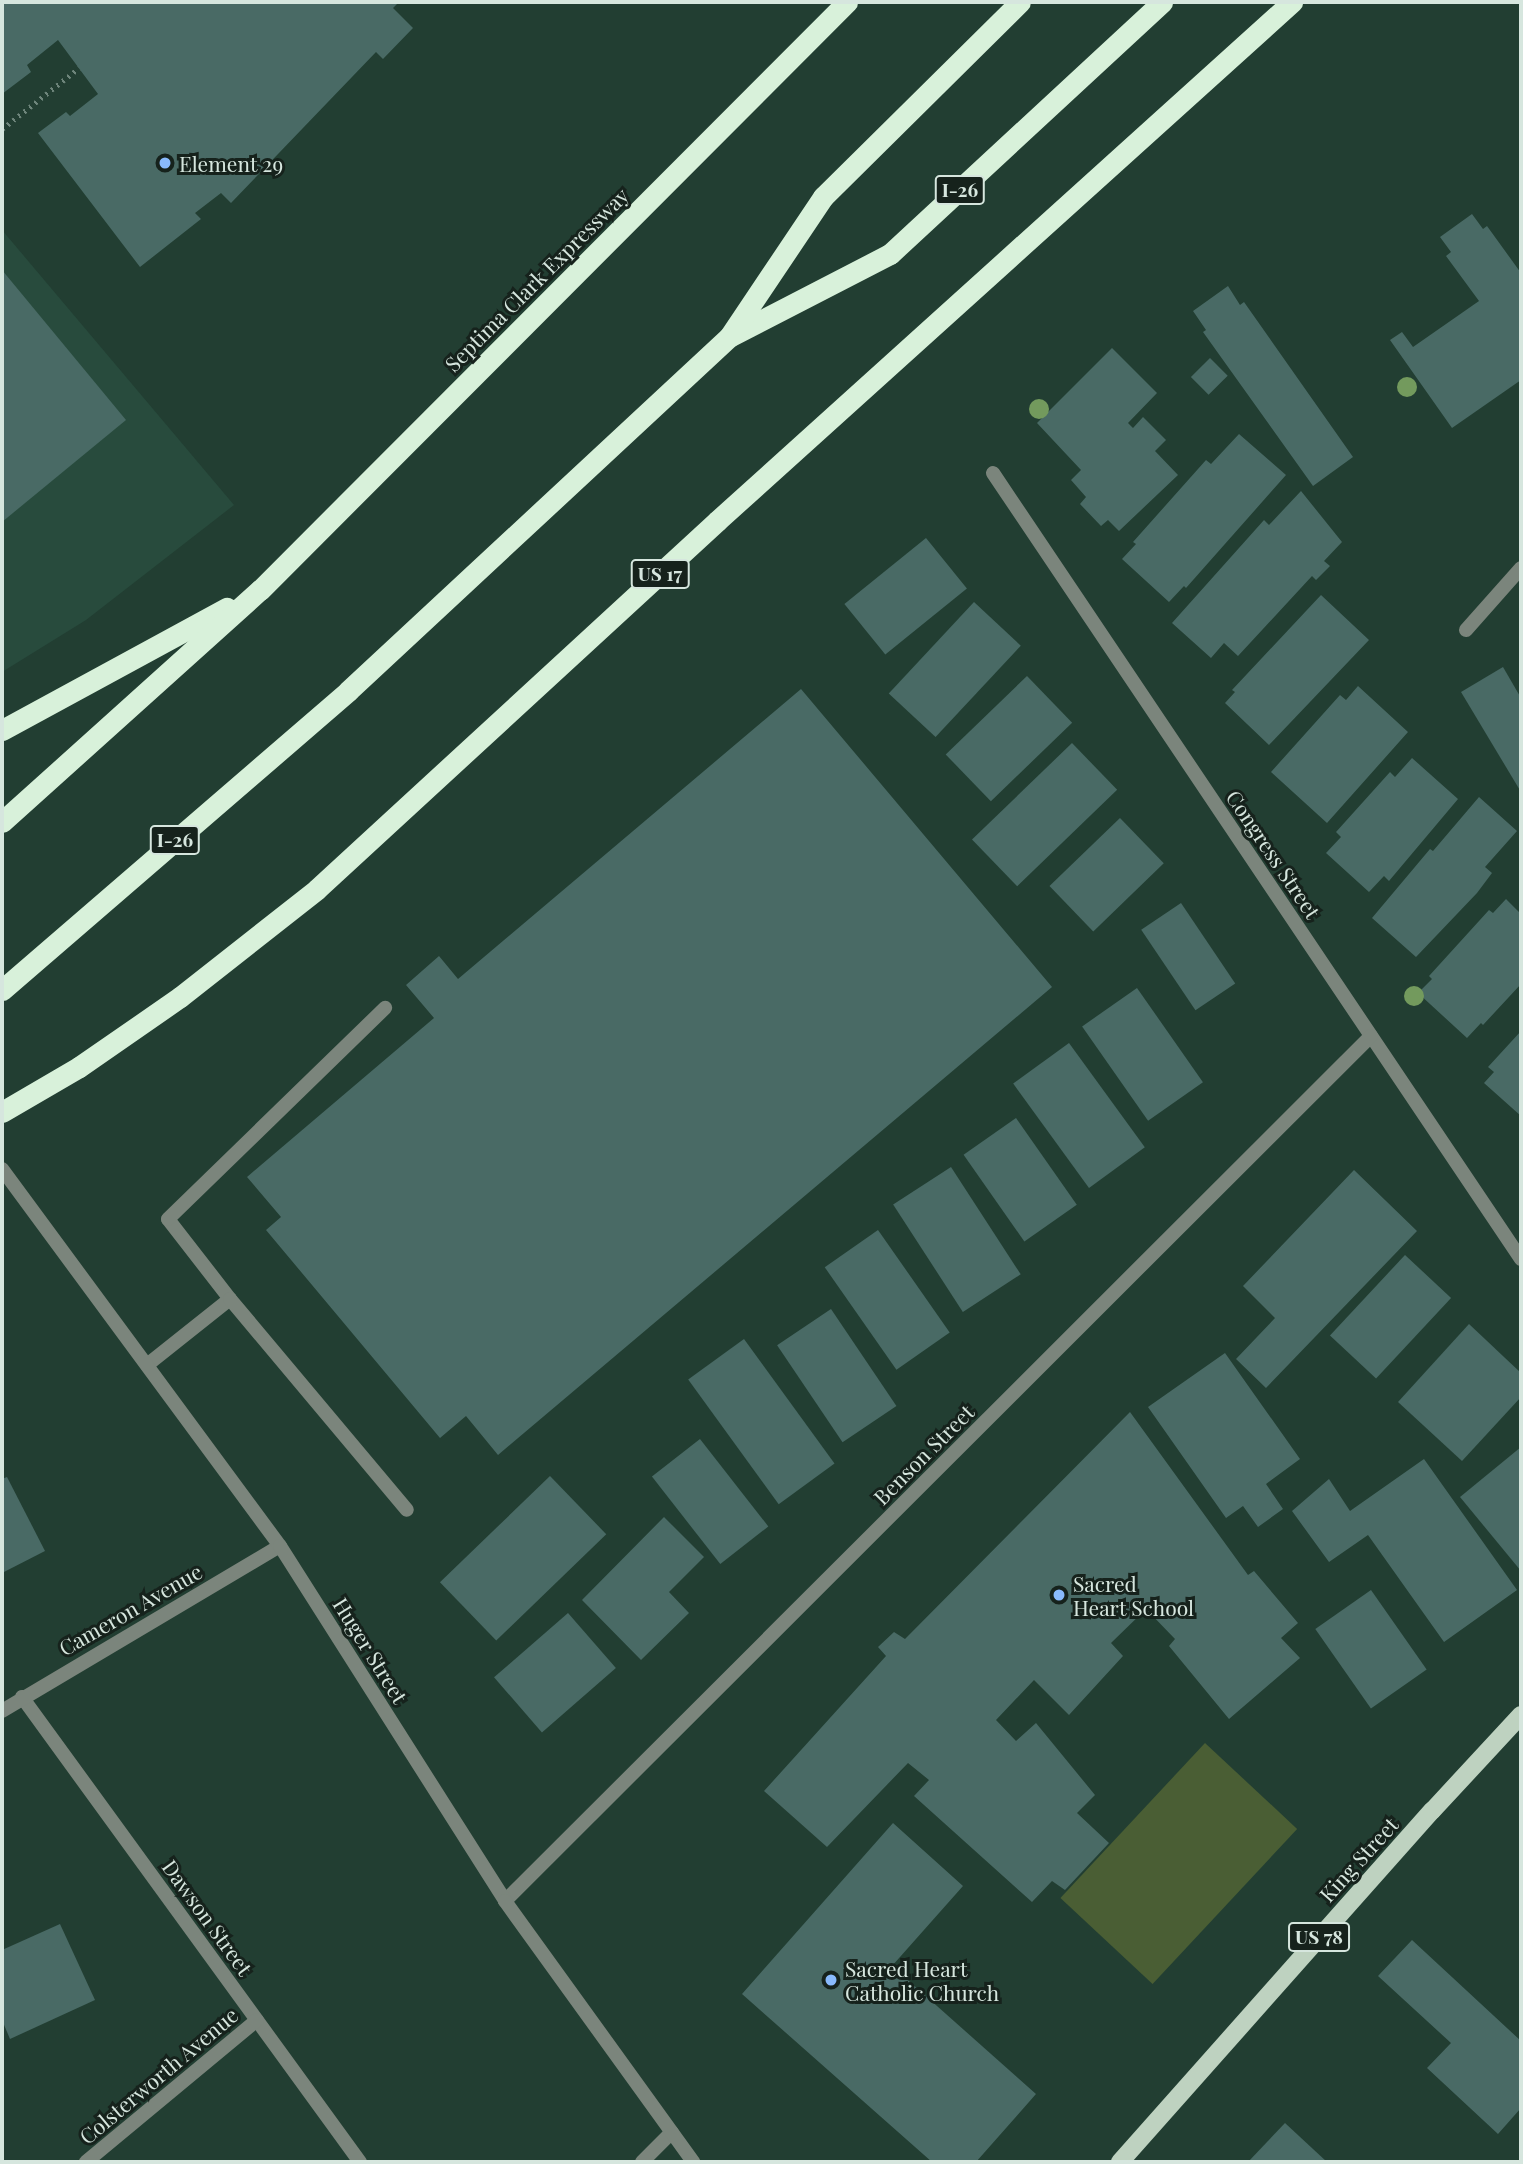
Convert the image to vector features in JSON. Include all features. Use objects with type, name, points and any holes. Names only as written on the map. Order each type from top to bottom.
[{"type":"highway","name":"Septima Clark Expressway","points":[[260,590],[847,2]]},
{"type":"highway","points":[[729,337],[823,197],[1020,2]]},
{"type":"highway","name":"I-26","points":[[2,990],[348,691],[729,337],[890,254],[1162,2]]},
{"type":"highway","name":"US 17","points":[[2,1112],[79,1067],[180,997],[317,889],[717,522],[1292,2]]},
{"type":"highway","points":[[2,730],[260,590]]},
{"type":"highway","points":[[2,822],[260,590]]},
{"type":"main road","name":"King Street","points":[[1120,2162],[1521,1714]]},
{"type":"street","name":"Congress Street","points":[[993,473],[1521,1259]]},
{"type":"street","points":[[1466,630],[1521,568]]},
{"type":"street","points":[[386,1008],[168,1219],[230,1299],[407,1510]]},
{"type":"street","name":"Benson Street","points":[[505,1901],[1371,1036]]},
{"type":"street","name":"Huger Street","points":[[2,1169],[280,1546],[505,1901],[693,2162]]},
{"type":"street","points":[[147,1365],[230,1299]]},
{"type":"street","name":"Cameron Avenue","points":[[2,1711],[280,1546]]},
{"type":"street","name":"Dawson Street","points":[[22,1697],[360,2162]]},
{"type":"street","name":"Colsterworth Avenue","points":[[86,2162],[257,2020]]},
{"type":"street","points":[[642,2162],[672,2132]]},
{"type":"path","points":[[2,129],[79,68]]},
{"type":"shaded area","points":[[2,230],[234,505],[86,620],[2,672]]},
{"type":"shaded area","points":[[1205,1743],[1297,1829],[1153,1984],[1060,1898]]},
{"type":"building","name":"Element 29","points":[[2,2],[399,2],[393,8],[413,28],[383,59],[376,52],[231,203],[221,193],[195,213],[201,219],[140,267],[38,133],[66,112],[70,116],[98,94],[58,40],[27,65],[31,72],[2,94]]},
{"type":"building","points":[[1472,214],[1483,229],[1487,226],[1521,273],[1521,380],[1452,428],[1390,340],[1402,332],[1413,347],[1479,301],[1446,256],[1451,252],[1440,237]]},
{"type":"building","points":[[2,270],[126,420],[2,522]]},
{"type":"building","points":[[1228,286],[1240,305],[1244,302],[1353,457],[1313,486],[1203,332],[1206,330],[1193,311]]},
{"type":"building","points":[[1112,348],[1157,393],[1128,423],[1133,428],[1143,417],[1166,440],[1155,451],[1178,475],[1119,531],[1108,520],[1101,526],[1080,504],[1086,497],[1071,480],[1081,470],[1037,423]]},
{"type":"building","points":[[1210,358],[1228,376],[1209,395],[1191,377]]},
{"type":"building","points":[[1239,434],[1286,475],[1186,588],[1184,586],[1169,602],[1122,559],[1136,544],[1133,542],[1206,460],[1211,464]]},
{"type":"building","points":[[1301,491],[1342,542],[1324,561],[1330,566],[1316,580],[1312,576],[1238,656],[1224,643],[1211,658],[1172,623],[1264,520],[1269,525]]},
{"type":"building","points":[[926,538],[967,589],[885,655],[844,604]]},
{"type":"building","points":[[1321,595],[1369,640],[1269,745],[1225,703],[1235,692],[1232,690]]},
{"type":"building","points":[[974,602],[1021,646],[936,737],[889,693]]},
{"type":"building","points":[[1503,667],[1521,698],[1521,792],[1461,692]]},
{"type":"building","points":[[1027,676],[1072,723],[991,801],[946,754]]},
{"type":"building","points":[[1358,686],[1408,732],[1327,823],[1271,772],[1340,695],[1346,700]]},
{"type":"building","points":[[801,689],[1052,987],[498,1455],[466,1416],[440,1438],[266,1230],[281,1217],[247,1177],[434,1018],[406,985],[439,956],[458,979]]},
{"type":"building","points":[[1072,743],[1117,790],[1017,886],[972,840]]},
{"type":"building","points":[[1412,758],[1458,799],[1389,881],[1384,876],[1369,892],[1326,853],[1341,837],[1336,832],[1390,772],[1395,777]]},
{"type":"building","points":[[1479,797],[1517,831],[1485,867],[1492,873],[1477,893],[1416,957],[1372,918],[1430,849],[1433,851]]},
{"type":"building","points":[[1120,818],[1164,863],[1093,931],[1050,886]]},
{"type":"building","points":[[1506,899],[1521,914],[1521,984],[1483,1025],[1481,1023],[1467,1038],[1418,993],[1432,979],[1429,976],[1489,910],[1493,913]]},
{"type":"building","points":[[1181,903],[1235,983],[1195,1010],[1141,930]]},
{"type":"building","points":[[1137,988],[1203,1082],[1148,1121],[1082,1026]]},
{"type":"building","points":[[1521,1031],[1521,1116],[1484,1083],[1494,1072],[1488,1067]]},
{"type":"building","points":[[1069,1043],[1145,1147],[1089,1188],[1013,1084]]},
{"type":"building","points":[[1016,1118],[1077,1205],[1024,1242],[964,1155]]},
{"type":"building","points":[[951,1167],[1021,1274],[963,1312],[893,1205]]},
{"type":"building","points":[[1354,1170],[1417,1231],[1266,1388],[1236,1359],[1275,1318],[1243,1286]]},
{"type":"building","points":[[878,1230],[950,1332],[896,1370],[825,1267]]},
{"type":"building","points":[[1405,1255],[1451,1298],[1376,1378],[1330,1335]]},
{"type":"building","points":[[831,1309],[896,1406],[843,1442],[777,1345]]},
{"type":"building","points":[[1469,1324],[1521,1373],[1521,1397],[1462,1461],[1398,1402]]},
{"type":"building","points":[[744,1339],[835,1464],[779,1504],[688,1380]]},
{"type":"building","points":[[1225,1353],[1300,1459],[1266,1484],[1283,1509],[1258,1527],[1243,1506],[1226,1518],[1148,1407]]},
{"type":"building","points":[[1130,1412],[1248,1575],[1254,1571],[1298,1623],[1281,1638],[1300,1658],[1229,1719],[1169,1646],[1175,1639],[1146,1609],[1111,1643],[1123,1656],[1069,1715],[1034,1680],[996,1720],[1016,1741],[1036,1723],[1095,1795],[1077,1813],[1109,1843],[1065,1890],[1052,1881],[1032,1902],[914,1796],[929,1780],[908,1763],[827,1847],[764,1791],[886,1656],[878,1647],[894,1632],[905,1639]]},
{"type":"building","points":[[700,1439],[768,1526],[720,1564],[652,1477]]},
{"type":"building","points":[[1521,1447],[1521,1571],[1460,1497]]},
{"type":"building","points":[[1424,1459],[1517,1590],[1444,1642],[1368,1535],[1329,1562],[1292,1511],[1329,1479],[1350,1511]]},
{"type":"building","points":[[550,1476],[606,1534],[496,1641],[440,1582]]},
{"type":"building","points":[[7,1477],[45,1551],[2,1573],[2,1479]]},
{"type":"building","points":[[664,1517],[704,1557],[669,1592],[689,1613],[641,1660],[582,1600]]},
{"type":"building","points":[[1371,1590],[1427,1669],[1371,1708],[1315,1629]]},
{"type":"building","points":[[568,1613],[616,1668],[542,1732],[494,1677]]},
{"type":"building","name":"Sacred Heart Catholic Church","points":[[893,1823],[963,1886],[892,1966],[1036,2094],[976,2162],[932,2162],[742,1994]]},
{"type":"building","points":[[60,1924],[95,2000],[10,2039],[2,2020],[2,1950]]},
{"type":"building","points":[[1412,1940],[1521,2041],[1521,2108],[1498,2134],[1427,2068],[1451,2043],[1378,1976]]},
{"type":"building","points":[[1285,2123],[1327,2162],[1248,2162]]},
{"type":"place","name":"Element 29","points":[[165,163]]},
{"type":"place","name":"Sacred Heart School","points":[[1059,1595]]},
{"type":"place","name":"Sacred Heart Catholic Church","points":[[831,1980]]}]
